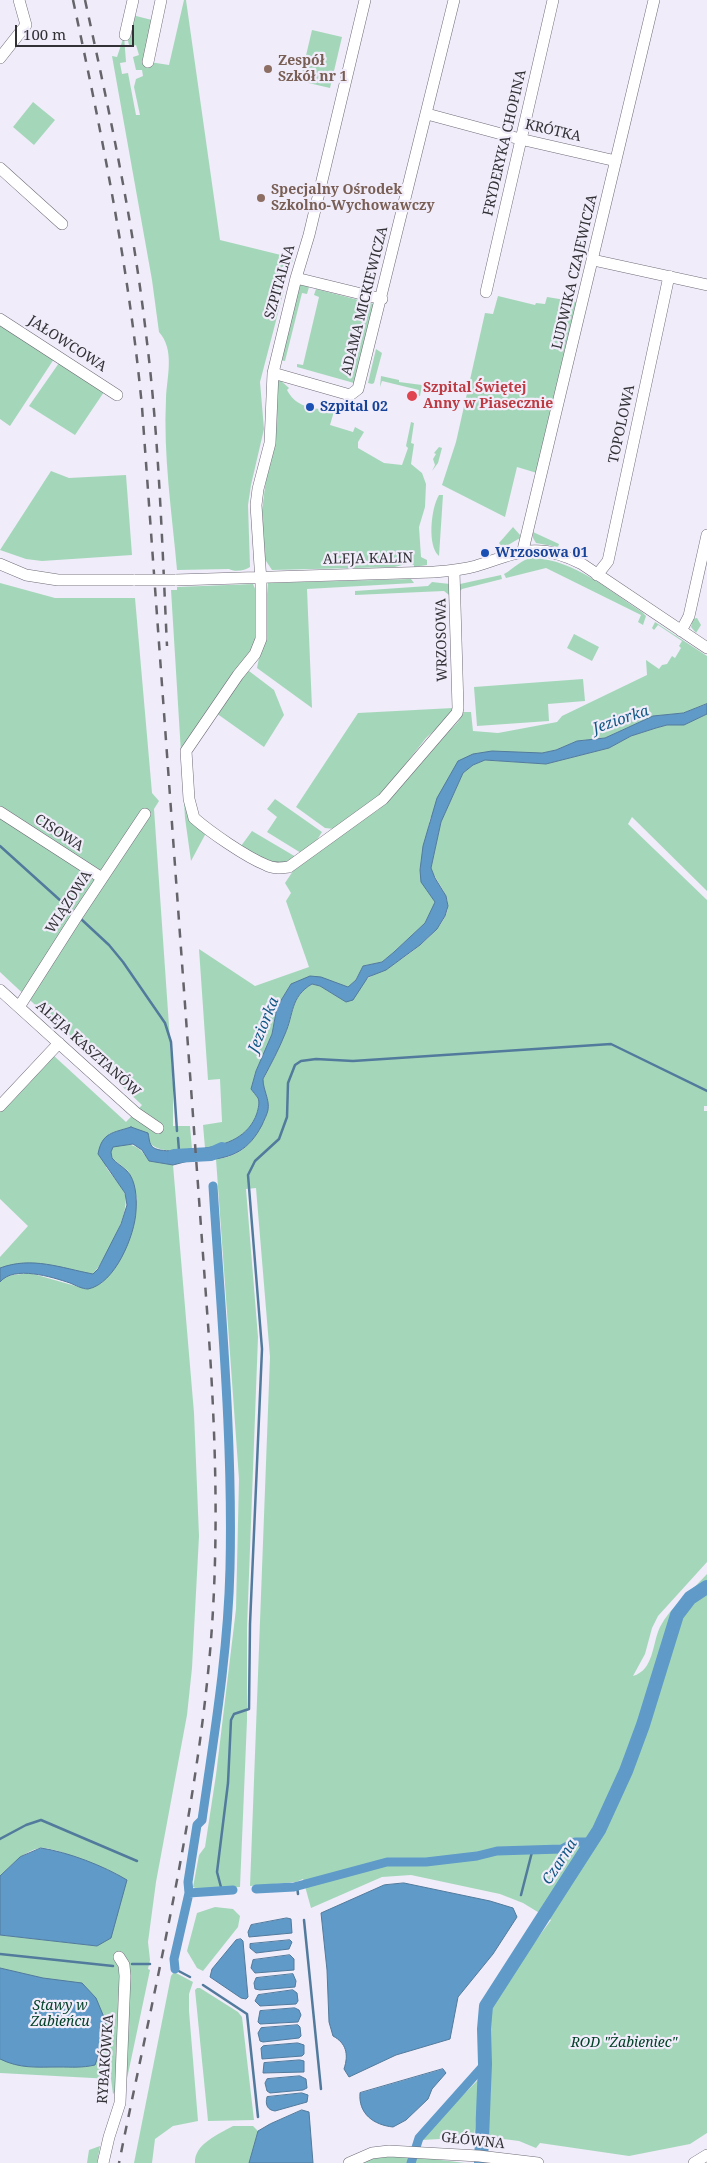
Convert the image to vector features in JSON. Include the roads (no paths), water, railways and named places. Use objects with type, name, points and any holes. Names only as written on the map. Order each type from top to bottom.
[{"type":"street","points":[[0,58],[26,25],[19,0]]},
{"type":"street","points":[[125,35],[133,0]]},
{"type":"street","points":[[148,62],[160,0]]},
{"type":"street","name":"SZPITALNA","points":[[260,577],[256,505],[271,435],[272,373],[296,278],[309,236],[365,0]]},
{"type":"street","name":"ADAMA MICKIEWICZA","points":[[272,373],[347,394],[356,392],[360,384],[454,0]]},
{"type":"street","name":"FRYDERYKA CHOPINA","points":[[486,292],[553,0]]},
{"type":"street","name":"LUDWIKA CZAJEWICZA","points":[[524,550],[654,0]]},
{"type":"street","name":"KRÓTKA","points":[[427,114],[520,139],[616,161]]},
{"type":"street","points":[[0,168],[62,224]]},
{"type":"street","points":[[593,260],[707,285]]},
{"type":"street","name":"TOPOLOWA","points":[[597,574],[608,561],[669,276]]},
{"type":"street","points":[[296,278],[382,298]]},
{"type":"street","name":"JAŁOWCOWA","points":[[0,319],[117,395]]},
{"type":"street","points":[[681,631],[689,616],[707,536]]},
{"type":"street","name":"ALEJA KALIN","points":[[0,564],[26,574],[58,580],[175,580],[454,571],[524,550],[542,550],[564,556],[597,574],[707,648]]},
{"type":"street","name":"WRZOSOWA","points":[[260,577],[261,639],[255,654],[238,675],[185,755],[194,818],[267,866],[280,868],[289,866],[383,799],[453,719],[458,708],[454,571]]},
{"type":"street","name":"CISOWA","points":[[0,812],[102,878]]},
{"type":"street","name":"WIĄZOWA","points":[[19,1007],[145,814]]},
{"type":"street","name":"ALEJA KASZTANÓW","points":[[0,990],[136,1113],[158,1128]]},
{"type":"street","points":[[0,1106],[59,1043]]},
{"type":"street","name":"RYBAKÓWKA","points":[[103,2163],[109,2136],[120,2103],[122,2079],[125,1976],[124,1965],[119,1957]]},
{"type":"street","name":"GŁÓWNA","points":[[349,2163],[372,2153],[405,2151],[492,2157],[538,2163]]},
{"type":"street","points":[[694,2163],[707,2155]]},
{"type":"water","points":[[707,704],[707,714],[684,725],[667,725],[656,728],[631,736],[609,748],[546,764],[485,760],[473,765],[463,773],[441,822],[431,868],[446,896],[448,906],[445,916],[437,929],[420,945],[386,970],[368,977],[353,1000],[346,1002],[320,986],[312,984],[300,994],[296,1000],[283,1040],[263,1079],[268,1106],[267,1114],[257,1134],[246,1147],[232,1155],[206,1160],[205,1148],[221,1145],[243,1134],[257,1113],[259,1106],[258,1098],[251,1089],[256,1071],[272,1034],[277,1007],[291,984],[310,976],[321,977],[348,987],[356,980],[363,966],[382,962],[425,923],[435,902],[421,882],[420,870],[423,846],[437,798],[458,761],[473,754],[492,751],[542,753],[556,750],[577,741],[605,738],[653,716],[683,713]]},
{"type":"water","points":[[131,1127],[148,1133],[151,1145],[158,1150],[192,1149],[192,1160],[173,1165],[149,1161],[142,1150],[133,1144],[113,1147],[111,1152],[112,1158],[127,1171],[132,1179],[136,1206],[132,1233],[122,1257],[107,1278],[98,1285],[88,1289],[53,1278],[24,1273],[6,1277],[0,1282],[0,1268],[24,1263],[46,1264],[93,1274],[98,1269],[121,1224],[127,1205],[125,1193],[98,1154],[105,1137]]},
{"type":"water","points":[[41,1848],[86,1860],[127,1880],[111,1938],[97,1946],[0,1935],[0,1876],[20,1857]]},
{"type":"water","points":[[404,1883],[490,1901],[513,1908],[517,1917],[493,1954],[458,1997],[450,2039],[396,2055],[349,2077],[344,2069],[346,2054],[344,2046],[333,2036],[329,2022],[327,1970],[321,1913],[384,1885]]},
{"type":"water","points":[[287,1918],[291,1919],[292,1933],[249,1937],[248,1932],[251,1925]]},
{"type":"water","points":[[241,1939],[243,1941],[248,1997],[246,1999],[241,1998],[210,1977],[212,1969],[236,1940]]},
{"type":"water","points":[[290,1940],[292,1942],[289,1949],[256,1953],[250,1948],[250,1944]]},
{"type":"water","points":[[290,1955],[294,1959],[294,1970],[255,1973],[251,1968],[253,1960]]},
{"type":"water","points":[[0,1968],[43,1978],[82,1983],[96,1998],[106,2022],[102,2045],[95,2065],[86,2067],[29,2067],[0,2059]]},
{"type":"water","points":[[293,1974],[296,1981],[295,1987],[255,1989],[254,1983],[256,1978]]},
{"type":"water","points":[[293,1990],[297,1993],[298,2001],[296,2004],[260,2006],[255,2001],[258,1995]]},
{"type":"water","points":[[295,2008],[299,2010],[301,2015],[298,2022],[260,2024],[258,2022],[260,2011]]},
{"type":"water","points":[[298,2025],[301,2036],[299,2038],[260,2041],[258,2033],[261,2028]]},
{"type":"water","points":[[298,2043],[304,2045],[304,2054],[302,2056],[262,2059],[261,2048],[263,2046]]},
{"type":"water","points":[[304,2061],[304,2072],[263,2073],[264,2063]]},
{"type":"water","points":[[443,2069],[446,2073],[432,2089],[428,2099],[406,2120],[393,2127],[374,2121],[362,2107],[360,2093]]},
{"type":"water","points":[[300,2076],[306,2079],[307,2088],[303,2090],[270,2093],[267,2091],[265,2083],[267,2079]]},
{"type":"water","points":[[302,2093],[308,2095],[307,2102],[275,2111],[268,2108],[267,2097]]},
{"type":"water","points":[[302,2110],[309,2112],[313,2163],[249,2163],[258,2131]]},
{"type":"waterway","points":[[0,846],[72,911]]},
{"type":"waterway","points":[[81,919],[109,945],[123,962],[165,1023],[171,1042],[177,1131]]},
{"type":"waterway","points":[[222,1891],[217,1872],[228,1783],[231,1720],[234,1714],[249,1709],[250,1624],[262,1349],[248,1175],[255,1161],[279,1139],[287,1117],[288,1083],[295,1065],[301,1061],[316,1059],[353,1061],[611,1044],[707,1091]]},
{"type":"waterway","points":[[178,1138],[179,1151]]},
{"type":"waterway","name":"Jeziorka","points":[[174,1156],[211,1154],[222,1149]]},
{"type":"waterway","points":[[175,1969],[174,1959],[189,1893],[188,1882],[197,1825],[202,1820],[220,1694],[229,1600],[230,1473],[223,1329],[213,1186]]},
{"type":"waterway","name":"Czarna","points":[[481,2163],[486,2006],[599,1830],[626,1771],[643,1725],[677,1615],[690,1598],[707,1587]]},
{"type":"waterway","points":[[0,1839],[26,1825],[41,1820],[137,1861]]},
{"type":"waterway","points":[[256,1889],[294,1887],[387,1862],[426,1862],[477,1856],[497,1851],[562,1849],[575,1842],[592,1842]]},
{"type":"waterway","points":[[521,1895],[532,1852]]},
{"type":"waterway","points":[[297,1886],[298,1894]]},
{"type":"waterway","points":[[189,1893],[233,1890]]},
{"type":"waterway","points":[[304,1920],[321,2089]]},
{"type":"waterway","points":[[0,1954],[113,1966]]},
{"type":"waterway","points":[[132,1964],[150,1964]]},
{"type":"waterway","points":[[173,1968],[190,1977]]},
{"type":"waterway","points":[[203,1985],[247,2014],[258,2117]]},
{"type":"waterway","points":[[411,2163],[419,2138],[485,2064]]},
{"type":"railway","points":[[73,0],[114,202],[130,304],[142,407],[209,1338],[215,1456],[215,1573],[210,1652],[203,1716],[184,1844],[172,1908],[119,2163]]},
{"type":"railway","points":[[85,0],[111,124],[141,292],[157,451],[167,646]]},
{"type":"place","name":"Zespół Szkół nr 1","points":[[268,69]]},
{"type":"place","name":"Specjalny Ośrodek Szkolno-Wychowawczy","points":[[261,198]]},
{"type":"place","name":"Szpital Świętej Anny w Piasecznie","points":[[412,396]]},
{"type":"place","name":"Szpital 02","points":[[310,407]]},
{"type":"place","name":"Wrzosowa 01","points":[[485,553]]},
{"type":"park label","name":"Stawy w Żabieńcu","points":[[60,2014]]},
{"type":"park label","name":"ROD \"Żabieniec\"","points":[[624,2043]]}]
